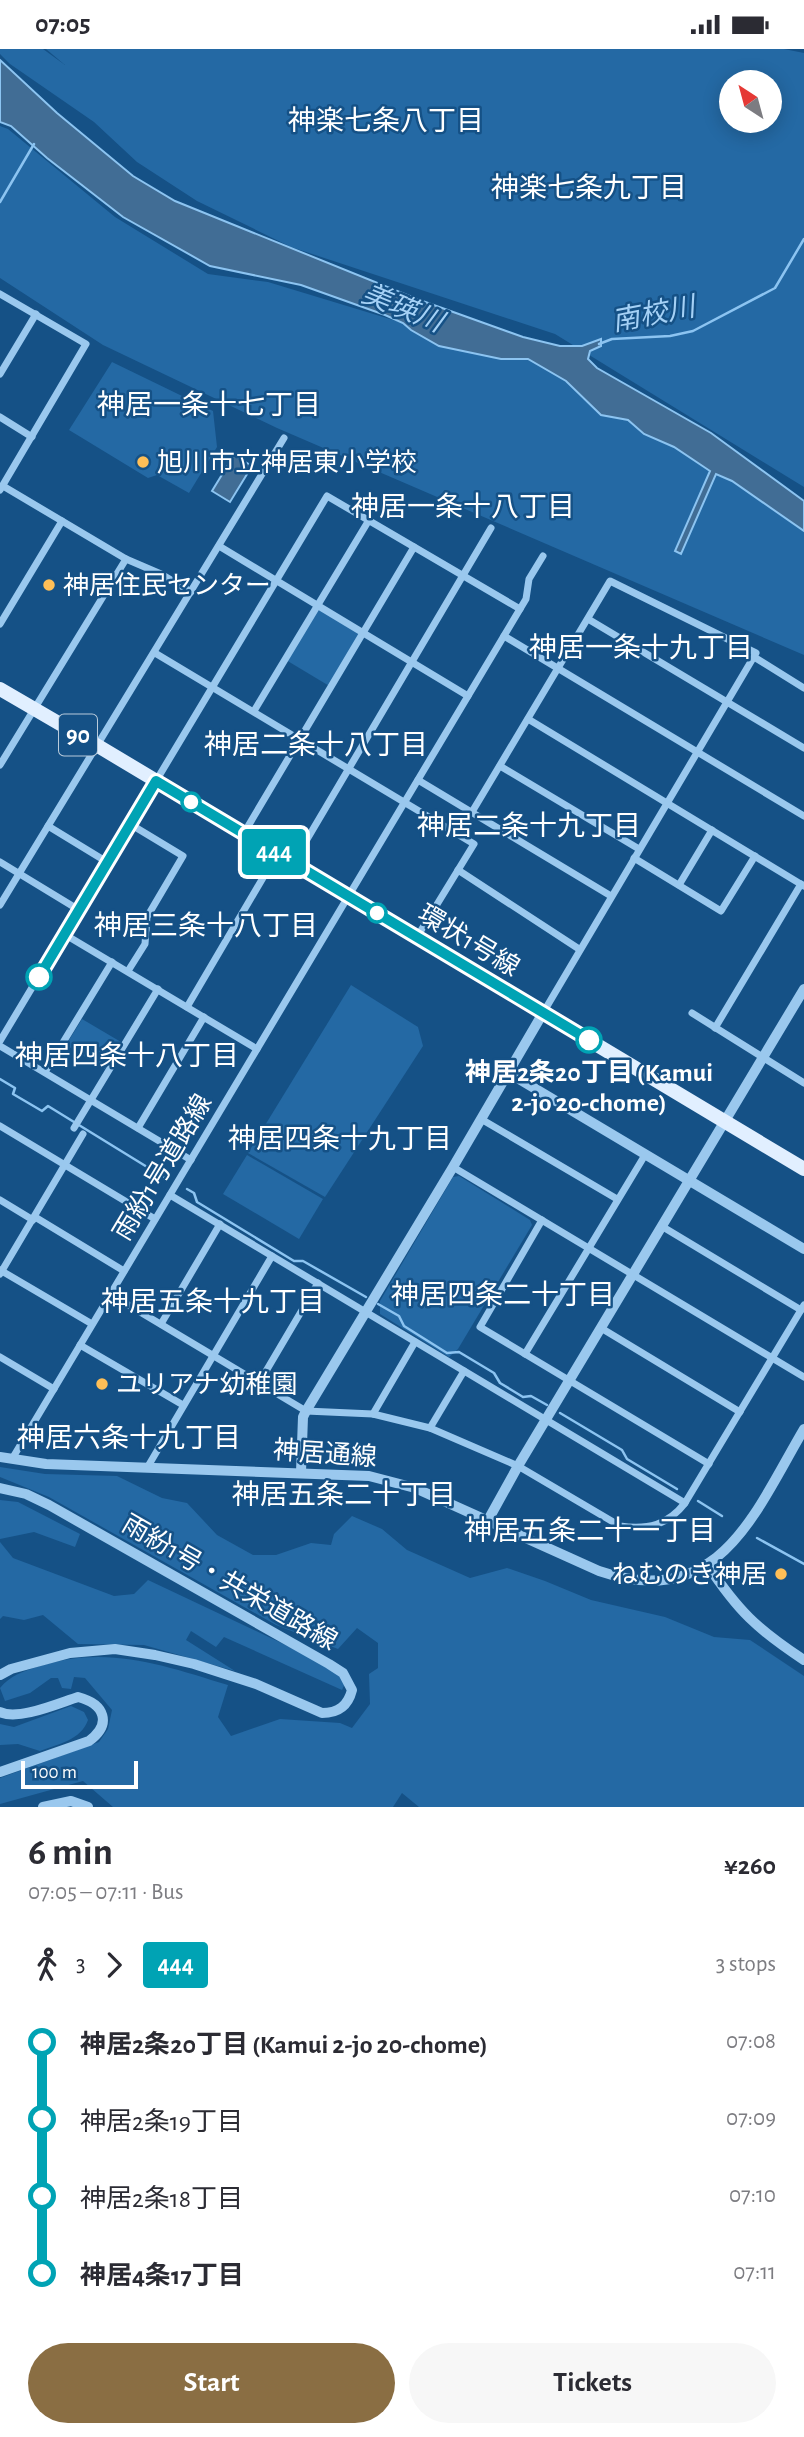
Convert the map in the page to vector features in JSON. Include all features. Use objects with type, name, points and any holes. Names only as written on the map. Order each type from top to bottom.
[{"type":"main road","name":"環状1号線","points":[[0,689],[804,1169]]},
{"type":"street","points":[[0,294],[86,344],[1,488],[126,559],[161,574],[191,592]]},
{"type":"street","points":[[0,374],[36,314]]},
{"type":"street","points":[[0,417],[32,437]]},
{"type":"street","points":[[0,905],[284,438]]},
{"type":"street","points":[[191,1160],[0,1044],[275,580],[327,496],[520,609]]},
{"type":"street","points":[[254,711],[369,520]]},
{"type":"street","points":[[0,624],[62,521]]},
{"type":"street","points":[[293,863],[491,529]]},
{"type":"street","points":[[219,546],[468,696]]},
{"type":"street","points":[[244,833],[414,547]]},
{"type":"street","name":"雨紛1号道路線","points":[[12,1459],[526,599],[529,579],[543,557]]},
{"type":"street","points":[[0,765],[126,559]]},
{"type":"street","points":[[301,1472],[303,1417],[306,1411],[756,653],[610,582],[472,812]]},
{"type":"street","points":[[588,619],[804,748]]},
{"type":"street","points":[[504,636],[804,816]]},
{"type":"street","points":[[155,653],[474,844],[417,937]]},
{"type":"street","points":[[754,657],[804,688]]},
{"type":"street","points":[[528,719],[802,885],[715,1028]]},
{"type":"street","points":[[500,766],[639,849]]},
{"type":"street","points":[[418,780],[611,896]]},
{"type":"street","points":[[128,971],[145,944],[147,917],[183,856],[130,824]]},
{"type":"street","points":[[48,827],[107,862]]},
{"type":"street","points":[[679,885],[712,830]]},
{"type":"street","points":[[187,1007],[278,853]]},
{"type":"street","points":[[634,858],[721,911],[755,856]]},
{"type":"street","points":[[0,862],[79,909]]},
{"type":"street","points":[[457,870],[579,949]]},
{"type":"street","points":[[65,934],[257,1049]]},
{"type":"street","points":[[44,1072],[111,962]]},
{"type":"street","points":[[74,1128],[158,989]]},
{"type":"street","points":[[487,1521],[804,989]]},
{"type":"street","points":[[692,1013],[804,1083]]},
{"type":"street","points":[[138,1128],[204,1017]]},
{"type":"street","points":[[509,1073],[804,1248]]},
{"type":"street","points":[[481,1119],[617,1199]]},
{"type":"street","points":[[0,1126],[155,1219]]},
{"type":"street","points":[[83,1134],[1,1271],[92,1324]]},
{"type":"street","points":[[525,1354],[645,1155]]},
{"type":"street","points":[[453,1167],[804,1377]]},
{"type":"street","points":[[170,1195],[685,1503]]},
{"type":"street","points":[[0,1200],[124,1271]]},
{"type":"street","points":[[542,1220],[480,1327],[709,1464]]},
{"type":"street","points":[[161,1324],[220,1224]]},
{"type":"street","points":[[110,1294],[306,1411],[373,1414],[430,1428],[518,1466],[620,1526],[652,1527],[676,1515],[685,1503],[803,1308],[663,1227]]},
{"type":"street","points":[[147,1468],[272,1256]]},
{"type":"street","points":[[259,1383],[318,1283]]},
{"type":"street","points":[[601,1328],[740,1412]]},
{"type":"street","points":[[373,1414],[415,1342]]},
{"type":"street","points":[[80,1345],[183,1405]]},
{"type":"street","points":[[0,1357],[54,1389]]},
{"type":"street","points":[[430,1428],[464,1371]]},
{"type":"street","name":"神居通線","points":[[0,1457],[46,1464],[369,1476],[415,1489],[599,1571],[623,1579],[647,1581],[667,1580],[690,1574],[733,1543],[746,1527],[804,1429]]},
{"type":"street","name":"雨紛1号・共栄道路線","points":[[0,1488],[26,1494],[49,1505],[329,1664],[343,1674],[352,1691],[344,1706],[333,1713],[322,1713],[256,1684],[194,1664],[115,1649],[70,1653],[11,1669],[0,1675]]},
{"type":"street","points":[[707,1564],[745,1616],[760,1630],[804,1660]]},
{"type":"street","points":[[0,1712],[6,1715],[22,1714],[78,1697],[89,1699],[96,1704],[102,1714],[103,1723],[100,1733],[89,1741],[0,1772]]},
{"type":"street","points":[[43,1807],[71,1801],[88,1807]]},
{"type":"shaded area","points":[[0,49],[43,49],[65,65],[46,49],[784,49],[804,53],[804,487],[555,334],[291,247],[197,201],[137,162],[94,122],[10,64],[0,54]]},
{"type":"shaded area","points":[[0,126],[8,129],[115,217],[208,274],[268,282],[403,323],[439,346],[501,359],[528,359],[566,381],[582,398],[618,419],[628,420],[644,434],[674,447],[732,481],[804,531],[804,655],[277,428],[103,345],[0,278]]},
{"type":"shaded area","points":[[112,362],[213,411],[217,447],[189,493],[157,475],[148,478],[69,430]]},
{"type":"shaded area","points":[[319,606],[364,633],[331,687],[286,660]]},
{"type":"shaded area","points":[[351,985],[418,1027],[423,1046],[325,1197],[248,1153]]},
{"type":"shaded area","points":[[82,1019],[121,1042],[105,1069],[66,1045]]},
{"type":"shaded area","points":[[247,1155],[323,1199],[299,1239],[223,1194]]},
{"type":"shaded area","points":[[459,1176],[530,1220],[532,1225],[458,1349],[449,1357],[380,1314],[380,1301],[453,1177]]},
{"type":"shaded area","points":[[0,1467],[45,1474],[117,1476],[162,1498],[187,1503],[217,1535],[253,1555],[276,1555],[311,1543],[331,1545],[334,1534],[352,1516],[382,1529],[407,1550],[470,1578],[507,1568],[591,1600],[665,1617],[714,1637],[750,1640],[804,1676],[804,1807],[419,1807],[402,1793],[393,1807],[113,1807],[83,1781],[0,1804],[0,1778],[99,1742],[108,1729],[112,1710],[85,1678],[74,1677],[71,1689],[62,1688],[58,1678],[51,1678],[30,1693],[5,1701],[0,1688],[22,1672],[62,1660],[87,1657],[134,1660],[228,1685],[218,1717],[231,1736],[280,1719],[340,1723],[352,1728],[370,1704],[369,1674],[378,1668],[378,1643],[357,1628],[338,1649],[276,1625],[49,1497],[0,1477]]},
{"type":"shaded area","points":[[0,1500],[18,1502],[80,1534],[75,1547],[34,1532],[0,1539]]},
{"type":"shaded area","points":[[0,1542],[13,1558],[114,1596],[134,1594],[148,1580],[349,1675],[342,1690],[224,1637],[216,1647],[191,1631],[186,1640],[235,1671],[144,1645],[78,1644],[43,1615],[24,1620],[3,1616],[0,1619]]},
{"type":"shaded area","points":[[71,1706],[84,1712],[88,1720],[85,1727],[74,1737],[40,1751],[18,1744],[0,1745],[0,1724],[14,1727]]},
{"type":"water","name":"美瑛川","points":[[0,60],[57,113],[133,176],[175,201],[417,299],[523,337],[560,346],[582,346],[601,339],[601,346],[590,351],[588,359],[597,368],[711,433],[804,501],[804,531],[732,481],[716,474],[681,554],[675,551],[710,471],[674,447],[644,434],[628,420],[601,415],[566,381],[528,359],[501,359],[439,346],[385,315],[301,285],[210,266],[123,217],[47,158],[11,126],[0,122]]},
{"type":"water","points":[[234,455],[252,466],[230,502],[212,491]]},
{"type":"waterway","points":[[0,202],[34,144]]},
{"type":"waterway","name":"南校川","points":[[599,344],[612,339],[670,336],[693,331],[775,288],[804,239]]},
{"type":"waterway","points":[[0,1079],[15,1088],[13,1094],[42,1111],[48,1106],[165,1178]]},
{"type":"waterway","points":[[187,1189],[194,1193],[197,1202],[294,1261],[303,1261],[366,1297]]},
{"type":"waterway","points":[[378,1304],[399,1316],[404,1326],[447,1353],[459,1352],[494,1373],[500,1383],[523,1397],[531,1396],[547,1405]]},
{"type":"waterway","points":[[560,1413],[622,1450],[627,1459],[677,1489]]},
{"type":"waterway","points":[[698,1501],[722,1516]]},
{"type":"waterway","points":[[757,1538],[804,1564]]},
{"type":"bus line","name":"444","points":[[39,977],[156,781],[589,1040]]},
{"type":"place","name":"旭川市立神居東小学校","points":[[143,462]]},
{"type":"place","name":"神居住民センター","points":[[49,585]]},
{"type":"place","name":"神居2条20丁目 (Kamui 2-jo 20-chome)","points":[[589,1040]]},
{"type":"place","name":"ユリアナ幼稚園","points":[[102,1384]]},
{"type":"place","name":"ねむのき神居","points":[[781,1574]]},
{"type":"district","name":"神楽七条八丁目","points":[[386,120]]},
{"type":"district","name":"神楽七条九丁目","points":[[589,187]]},
{"type":"district","name":"神居一条十七丁目","points":[[209,404]]},
{"type":"district","name":"神居一条十八丁目","points":[[463,506]]},
{"type":"district","name":"神居一条十九丁目","points":[[641,647]]},
{"type":"district","name":"神居二条十八丁目","points":[[316,744]]},
{"type":"district","name":"神居二条十九丁目","points":[[529,825]]},
{"type":"district","name":"神居三条十八丁目","points":[[206,925]]},
{"type":"district","name":"神居四条十八丁目","points":[[127,1055]]},
{"type":"district","name":"神居四条十九丁目","points":[[340,1138]]},
{"type":"district","name":"神居四条二十丁目","points":[[503,1294]]},
{"type":"district","name":"神居五条十九丁目","points":[[213,1301]]},
{"type":"district","name":"神居六条十九丁目","points":[[129,1437]]},
{"type":"district","name":"神居五条二十丁目","points":[[344,1494]]},
{"type":"district","name":"神居五条二十一丁目","points":[[590,1530]]}]
